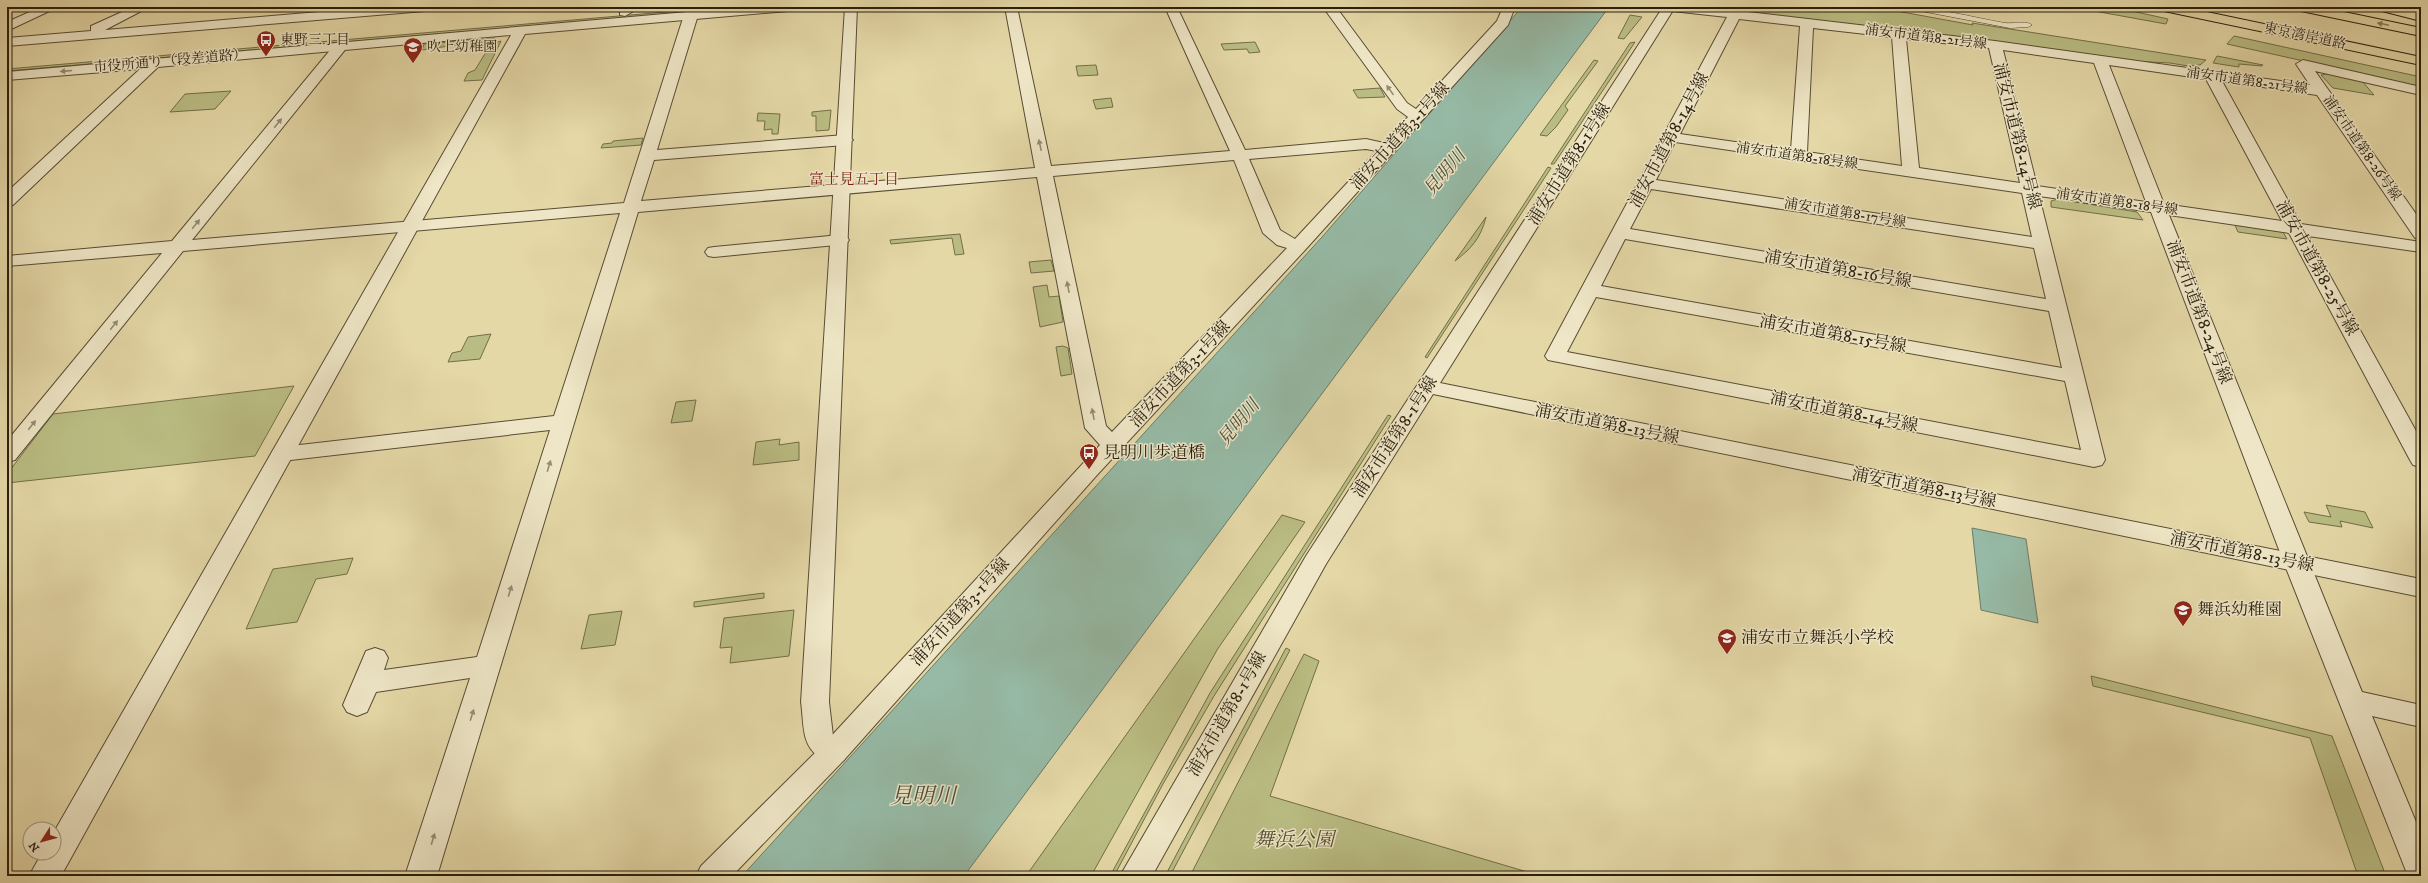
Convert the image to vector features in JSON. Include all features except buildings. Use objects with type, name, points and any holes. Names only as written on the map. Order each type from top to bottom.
[{"type":"highway","name":"東京湾岸道路","points":[[2164,7],[2421,61]]},
{"type":"highway","name":"東京湾岸道路","points":[[2209,7],[2421,50]]},
{"type":"highway","points":[[2301,7],[2421,32]]},
{"type":"highway","points":[[2360,7],[2421,18]]},
{"type":"highway","points":[[2383,7],[2421,18]]},
{"type":"street","points":[[7,27],[52,7]]},
{"type":"street","points":[[82,35],[142,7]]},
{"type":"street","points":[[309,17],[326,7]]},
{"type":"street","points":[[7,42],[421,7]]},
{"type":"street","name":"市役所通り（段差道路）","points":[[7,65],[625,10],[688,11],[788,7]]},
{"type":"street","points":[[834,752],[820,742],[815,702],[843,189],[851,7]]},
{"type":"street","points":[[1011,7],[1046,172],[1096,428],[1113,446]]},
{"type":"street","points":[[1171,7],[1240,156],[1272,233],[1284,241],[1299,246]]},
{"type":"street","points":[[1329,7],[1402,106],[1417,116]]},
{"type":"street","name":"浦安市道第3-1号線","points":[[712,876],[834,752],[1084,476],[1299,246],[1503,22],[1509,12],[1509,7]]},
{"type":"street","name":"浦安市道第8-21号線","points":[[1670,7],[1995,45],[2322,91]]},
{"type":"street","name":"浦安市道第8-1号線","points":[[1136,876],[1278,623],[1670,7]]},
{"type":"street","points":[[198,26],[229,10]]},
{"type":"street","points":[[422,876],[646,156],[688,11]]},
{"type":"street","name":"市役所通り（段差道路）","points":[[7,76],[521,30],[688,11]]},
{"type":"street","name":"浦安市道第8-14号線","points":[[1735,14],[1555,356],[2094,460],[2075,377],[2056,306],[2043,244],[1995,45]]},
{"type":"street","points":[[1800,156],[1807,23]]},
{"type":"street","points":[[45,876],[521,30]]},
{"type":"street","points":[[1899,34],[1911,172]]},
{"type":"street","points":[[7,456],[341,46]]},
{"type":"street","name":"浦安市道第8-24号線","points":[[2100,60],[2159,208],[2296,563],[2421,872]]},
{"type":"street","points":[[7,201],[155,62]]},
{"type":"street","name":"浦安市道第8-26号線","points":[[2421,91],[2303,64],[2421,234]]},
{"type":"street","name":"浦安市道第8-25号線","points":[[2212,76],[2421,460]]},
{"type":"street","name":"浦安市道第8-18号線","points":[[1671,137],[2421,247]]},
{"type":"street","points":[[646,156],[845,140]]},
{"type":"street","points":[[7,261],[1366,144],[1387,149]]},
{"type":"street","name":"浦安市道第8-17号線","points":[[1646,183],[2043,244]]},
{"type":"street","name":"浦安市道第8-16号線","points":[[1620,233],[2056,306]]},
{"type":"street","points":[[714,252],[840,240]]},
{"type":"street","name":"浦安市道第8-15号線","points":[[1590,290],[2075,377]]},
{"type":"street","name":"浦安市道第8-13号線","points":[[1427,388],[2421,588]]},
{"type":"street","points":[[282,454],[563,422]]},
{"type":"street","points":[[375,658],[361,694],[487,665]]},
{"type":"street","points":[[2353,701],[2421,716]]},
{"type":"lane","points":[[1904,7],[2010,26],[2028,25]]},
{"type":"green space","points":[[723,7],[752,7],[7,71],[7,69]]},
{"type":"green space","points":[[1696,7],[1875,7],[1973,25],[1972,23],[2206,60],[2200,65],[2188,66],[2170,63],[2131,61]]},
{"type":"green space","points":[[2072,7],[2114,7],[2168,19],[2166,24]]},
{"type":"green space","points":[[1630,15],[1642,17],[1624,39],[1618,38]]},
{"type":"green space","points":[[2234,36],[2421,77],[2421,87],[2227,44]]},
{"type":"green space","points":[[495,38],[489,40],[422,50],[424,44]]},
{"type":"green space","points":[[501,41],[482,80],[464,81],[468,73],[475,70],[491,44]]},
{"type":"green space","points":[[1255,42],[1260,52],[1249,53],[1247,49],[1224,50],[1221,44]]},
{"type":"green space","points":[[1635,42],[1554,164],[1551,164],[1630,43]]},
{"type":"green space","points":[[2217,56],[2263,65],[2239,64],[2239,67],[2213,63]]},
{"type":"green space","points":[[1594,60],[1598,61],[1565,106],[1568,110],[1556,127],[1547,136],[1540,135]]},
{"type":"green space","points":[[1096,65],[1098,75],[1078,76],[1076,66]]},
{"type":"green space","points":[[2330,73],[2362,81],[2374,95],[2333,88],[2321,75]]},
{"type":"green space","points":[[1380,88],[1385,97],[1358,98],[1353,90]]},
{"type":"green space","points":[[231,91],[215,109],[170,112],[185,94]]},
{"type":"green space","points":[[1111,98],[1113,107],[1096,109],[1093,100]]},
{"type":"green space","points":[[831,110],[829,130],[816,131],[816,116],[812,116],[812,112]]},
{"type":"green space","points":[[758,113],[780,114],[778,134],[772,134],[772,129],[764,130],[765,121],[757,121]]},
{"type":"green space","points":[[643,138],[641,145],[601,148],[603,144],[612,143],[613,141]]},
{"type":"green space","points":[[1548,167],[1551,168],[1427,358],[1425,357]]},
{"type":"green space","points":[[2058,199],[2137,212],[2143,220],[2051,207],[2051,201]]},
{"type":"green space","points":[[1486,217],[1475,242],[1455,261]]},
{"type":"green space","points":[[2235,225],[2283,232],[2287,239],[2238,232]]},
{"type":"green space","points":[[960,234],[964,254],[955,255],[952,238],[891,244],[890,240]]},
{"type":"green space","points":[[1051,260],[1054,271],[1031,273],[1029,262]]},
{"type":"green space","points":[[1047,285],[1049,297],[1059,296],[1063,322],[1040,327],[1033,287]]},
{"type":"green space","points":[[491,334],[480,359],[448,362],[452,353],[461,351],[468,337]]},
{"type":"green space","points":[[1063,346],[1068,348],[1072,374],[1061,376],[1056,347]]},
{"type":"green space","points":[[294,386],[255,456],[7,483],[7,474],[53,414]]},
{"type":"green space","points":[[696,400],[692,421],[671,423],[676,402]]},
{"type":"green space","points":[[1388,415],[1391,416],[1214,696],[1163,784],[1114,876],[1110,876],[1210,693]]},
{"type":"green space","points":[[780,439],[779,445],[799,442],[799,460],[753,465],[756,442]]},
{"type":"green space","points":[[2326,505],[2365,512],[2373,528],[2340,521],[2342,527],[2309,522],[2304,512],[2331,517]]},
{"type":"green space","points":[[1282,515],[1305,522],[1217,650],[1091,876],[1026,876]]},
{"type":"green space","points":[[353,558],[347,574],[316,579],[297,622],[246,629],[273,569]]},
{"type":"green space","points":[[764,593],[764,598],[694,607],[694,602]]},
{"type":"green space","points":[[794,610],[789,656],[730,663],[732,647],[720,648],[724,618]]},
{"type":"green space","points":[[622,611],[615,645],[581,649],[589,615]]},
{"type":"green space","points":[[1286,648],[1290,650],[1170,876],[1165,876]]},
{"type":"green space","name":"舞浜公園","points":[[1304,654],[1319,661],[1270,796],[1541,876],[1190,876]]},
{"type":"green space","points":[[2091,676],[2332,736],[2386,876],[2358,876],[2310,738],[2093,686]]},
{"type":"water","name":"見明川","points":[[1522,7],[1609,7],[964,876],[742,876],[1322,237]]},
{"type":"water","points":[[1972,528],[2026,539],[2038,623],[1981,610]]},
{"type":"place","name":"東野三丁目","points":[[266,57]]},
{"type":"place","name":"吹上幼稚園","points":[[413,64]]},
{"type":"place","name":"見明川歩道橋","points":[[1089,470]]},
{"type":"place","name":"舞浜幼稚園","points":[[2183,627]]},
{"type":"place","name":"浦安市立舞浜小学校","points":[[1727,655]]},
{"type":"district","name":"富士見五丁目","points":[[854,179]]}]
